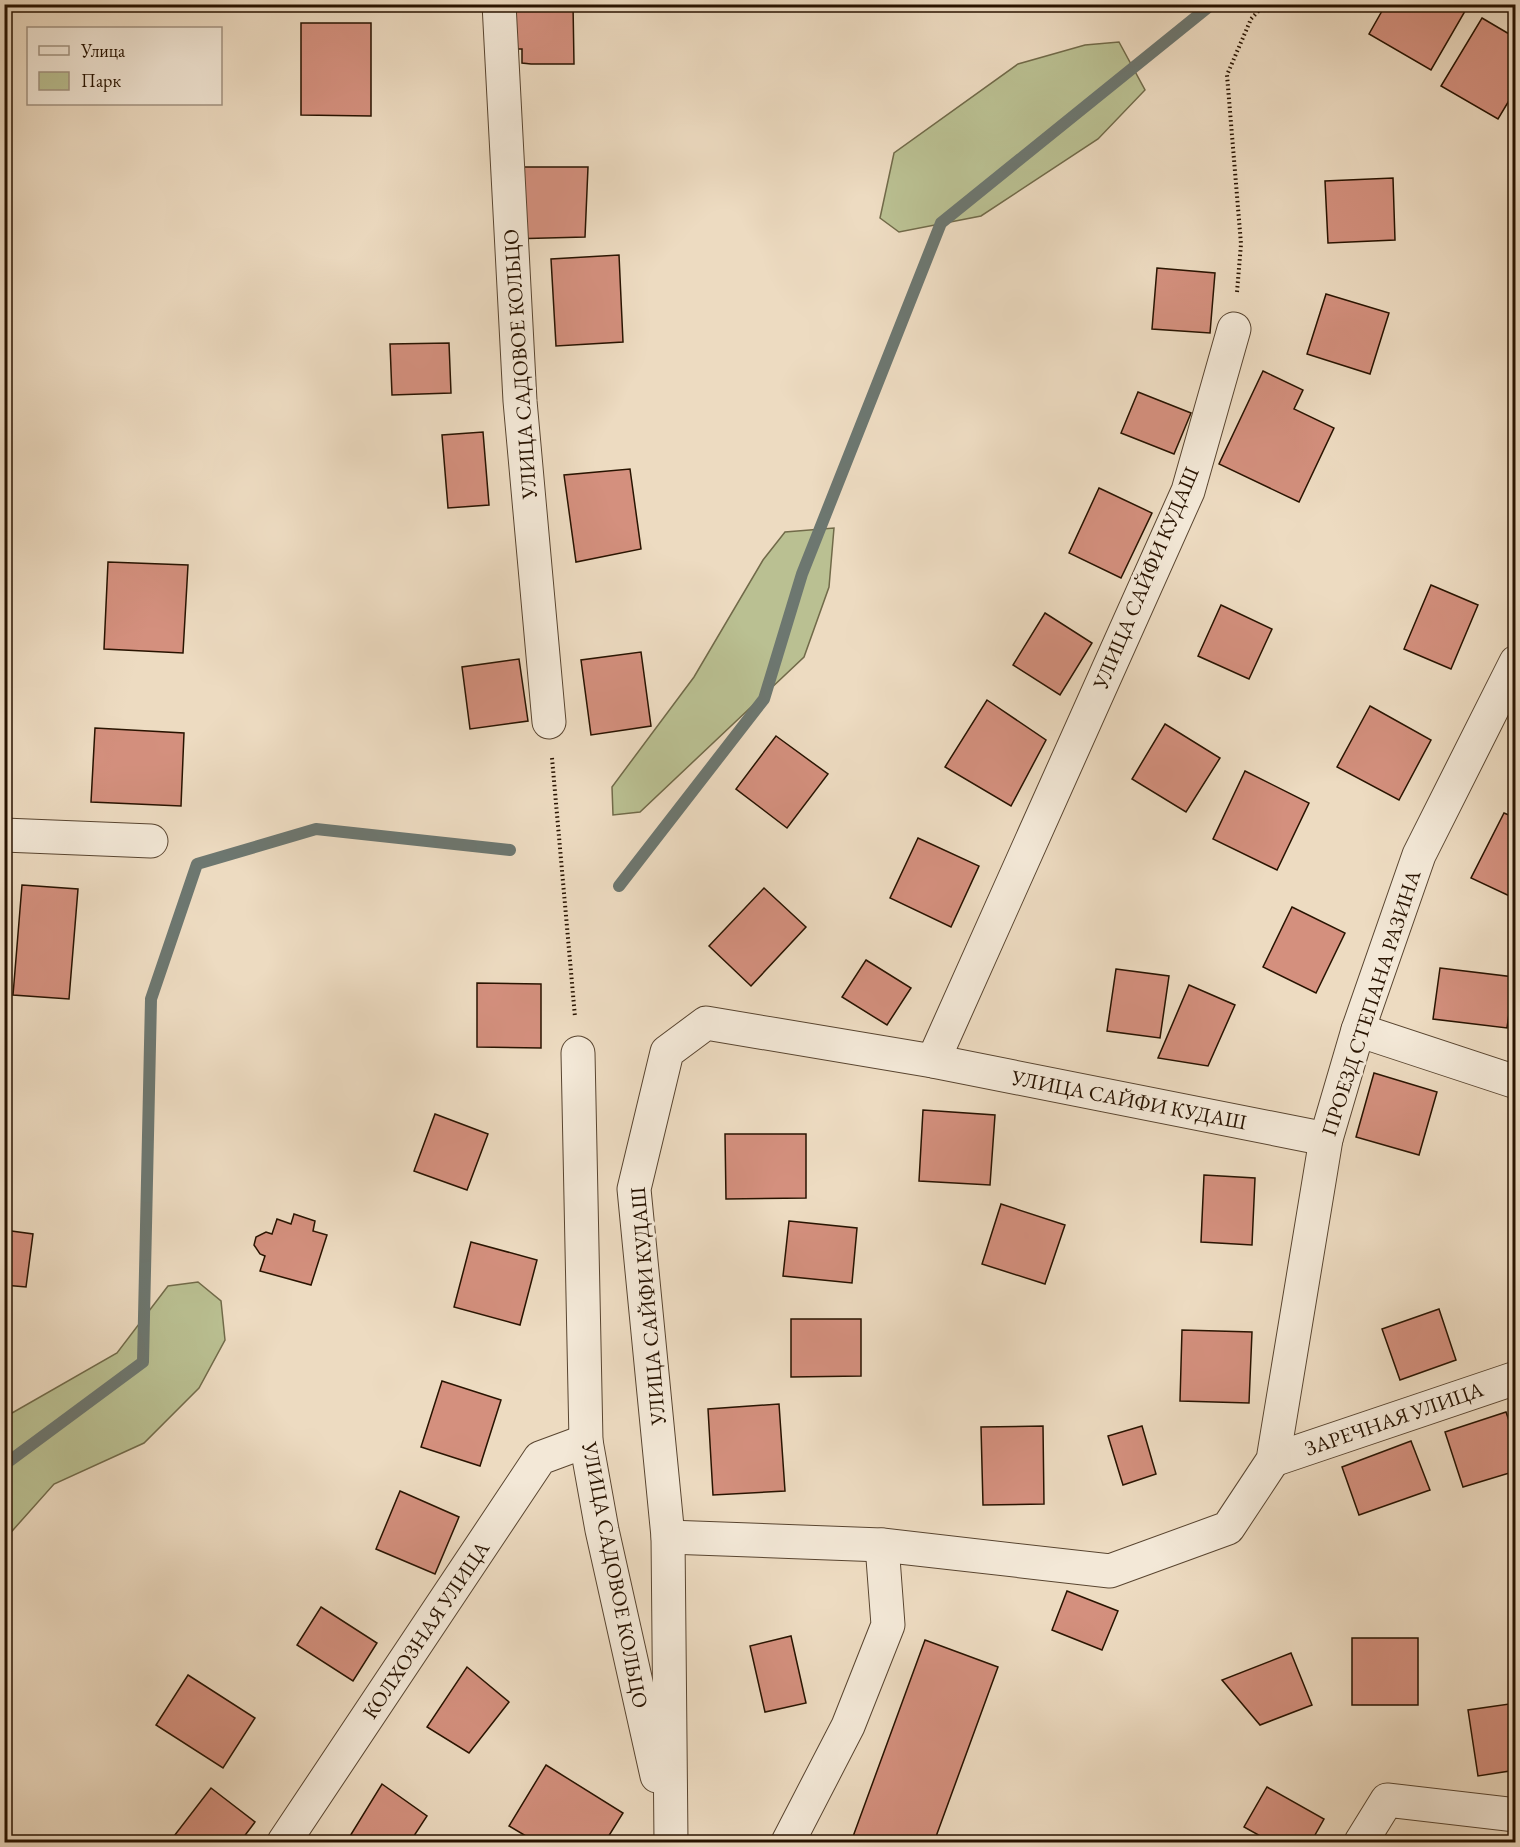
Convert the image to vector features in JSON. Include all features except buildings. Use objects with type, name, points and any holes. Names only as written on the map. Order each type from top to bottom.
[{"type":"street","name":"УЛИЦА САДОВОЕ КОЛЬЦО","points":[[499,4],[520,401],[549,722]]},
{"type":"street","name":"УЛИЦА САЙФИ КУДАШ","points":[[933,1061],[1188,491],[1234,329]]},
{"type":"street","name":"ПРОЕЗД СТЕПАНА РАЗИНА","points":[[882,1545],[1110,1571],[1228,1528],[1273,1460],[1326,1139],[1358,1030],[1419,855],[1515,662]]},
{"type":"street","points":[[4,835],[151,841]]},
{"type":"street","name":"УЛИЦА САЙФИ КУДАШ","points":[[672,1842],[668,1537],[634,1189],[667,1052],[706,1023],[933,1061],[1326,1139]]},
{"type":"street","points":[[1358,1030],[1515,1082]]},
{"type":"street","name":"УЛИЦА САДОВОЕ КОЛЬЦО","points":[[578,1053],[586,1441],[602,1530],[672,1842]]},
{"type":"street","name":"ЗАРЕЧНАЯ УЛИЦА","points":[[1273,1460],[1515,1378]]},
{"type":"street","name":"КОЛХОЗНАЯ УЛИЦА","points":[[284,1842],[540,1458],[586,1441]]},
{"type":"street","points":[[668,1537],[882,1545],[888,1624],[848,1726],[788,1842]]},
{"type":"street","points":[[1361,1842],[1387,1800],[1515,1815]]},
{"type":"path","points":[[1234,329],[1241,244],[1227,75],[1251,19],[1265,4]]},
{"type":"path","points":[[549,722],[578,1053]]},
{"type":"green space","points":[[1119,42],[1145,90],[1098,139],[981,216],[899,232],[880,218],[894,153],[1018,64],[1085,45]]},
{"type":"green space","points":[[834,528],[829,587],[804,657],[640,812],[613,815],[612,787],[694,677],[763,560],[785,532]]},
{"type":"green space","points":[[198,1282],[221,1301],[225,1340],[199,1388],[144,1443],[54,1484],[5,1539],[5,1417],[117,1353],[168,1286]]},
{"type":"waterway","points":[[619,886],[764,699],[802,574],[941,223],[1212,4]]},
{"type":"waterway","points":[[4,1465],[143,1362],[151,999],[197,864],[316,829],[510,850]]}]
